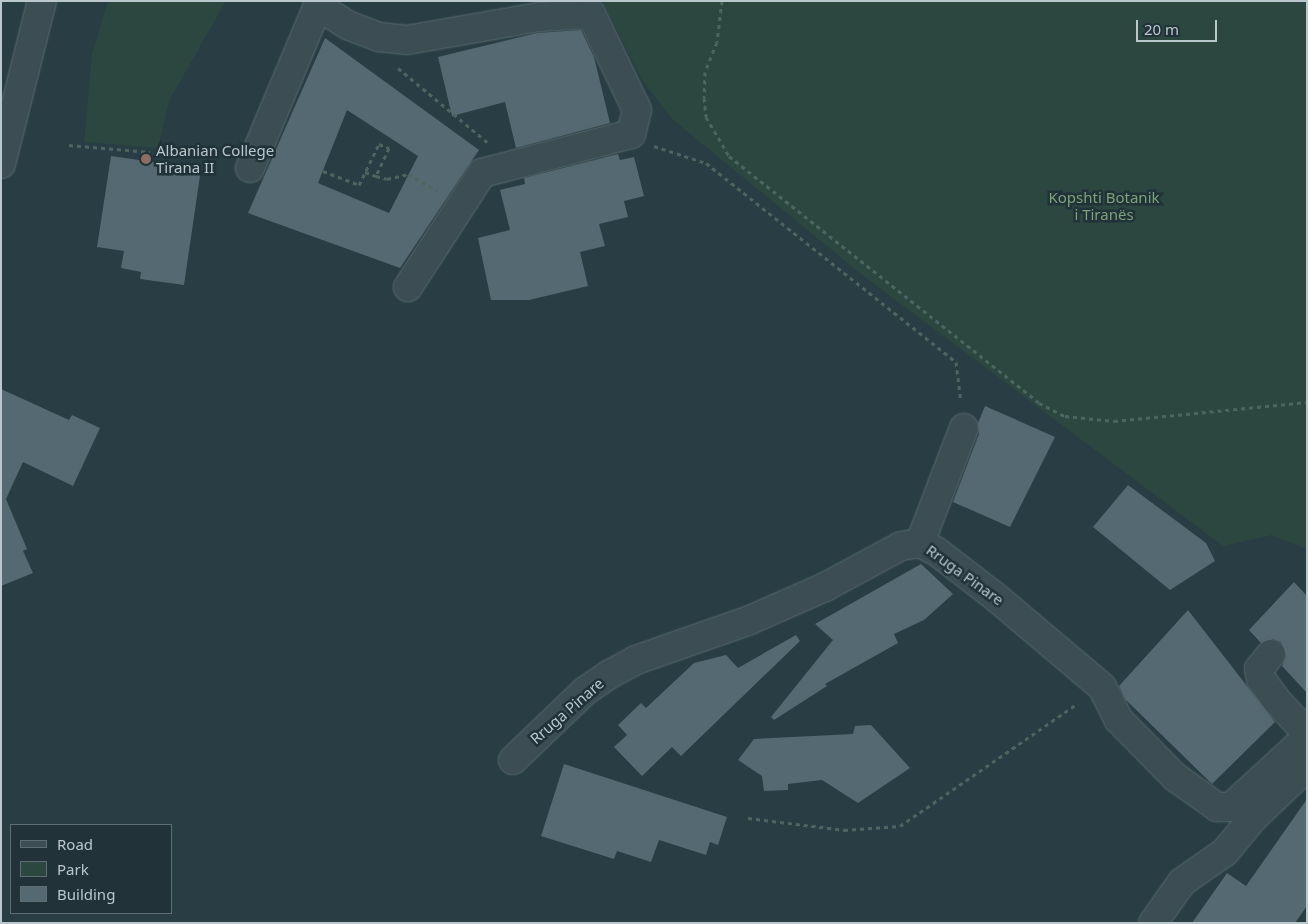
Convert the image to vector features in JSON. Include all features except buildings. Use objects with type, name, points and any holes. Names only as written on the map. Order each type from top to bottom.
[{"type":"street","points":[[1,164],[42,1]]},
{"type":"street","points":[[250,168],[320,4],[350,26],[379,37],[408,40],[539,17],[591,14],[637,110],[631,134],[482,173],[408,287]]},
{"type":"street","points":[[920,543],[964,428]]},
{"type":"street","name":"Rruga Pinare","points":[[513,760],[585,691],[610,674],[643,658],[750,620],[824,587],[900,546],[920,543],[936,551],[998,599],[1102,687],[1118,718],[1175,777],[1217,807],[1231,807],[1307,737]]},
{"type":"street","points":[[1271,654],[1259,669],[1261,679],[1276,701],[1307,733]]},
{"type":"street","points":[[1153,923],[1182,882],[1225,852],[1254,818],[1307,767]]},
{"type":"path","points":[[722,1],[717,42],[705,72],[704,98],[706,117],[729,156],[1039,403],[1065,416],[1114,421],[1307,402]]},
{"type":"path","points":[[392,62],[513,164]]},
{"type":"path","points":[[323,171],[359,185],[379,144],[389,148],[376,176]]},
{"type":"path","points":[[70,145],[150,152]]},
{"type":"path","points":[[655,148],[706,163],[956,362],[964,428]]},
{"type":"path","points":[[365,172],[387,179],[408,174],[439,193]]},
{"type":"path","points":[[748,818],[844,830],[900,826],[1102,687]]},
{"type":"green space","points":[[108,1],[226,1],[169,101],[158,148],[84,142],[92,54]]},
{"type":"green space","name":"Kopshti Botanik i Tiranës","points":[[602,1],[1307,1],[1307,549],[1272,535],[1223,546],[866,278],[672,119],[642,80]]},
{"type":"place","name":"Albanian College Tirana II","points":[[146,159]]}]
